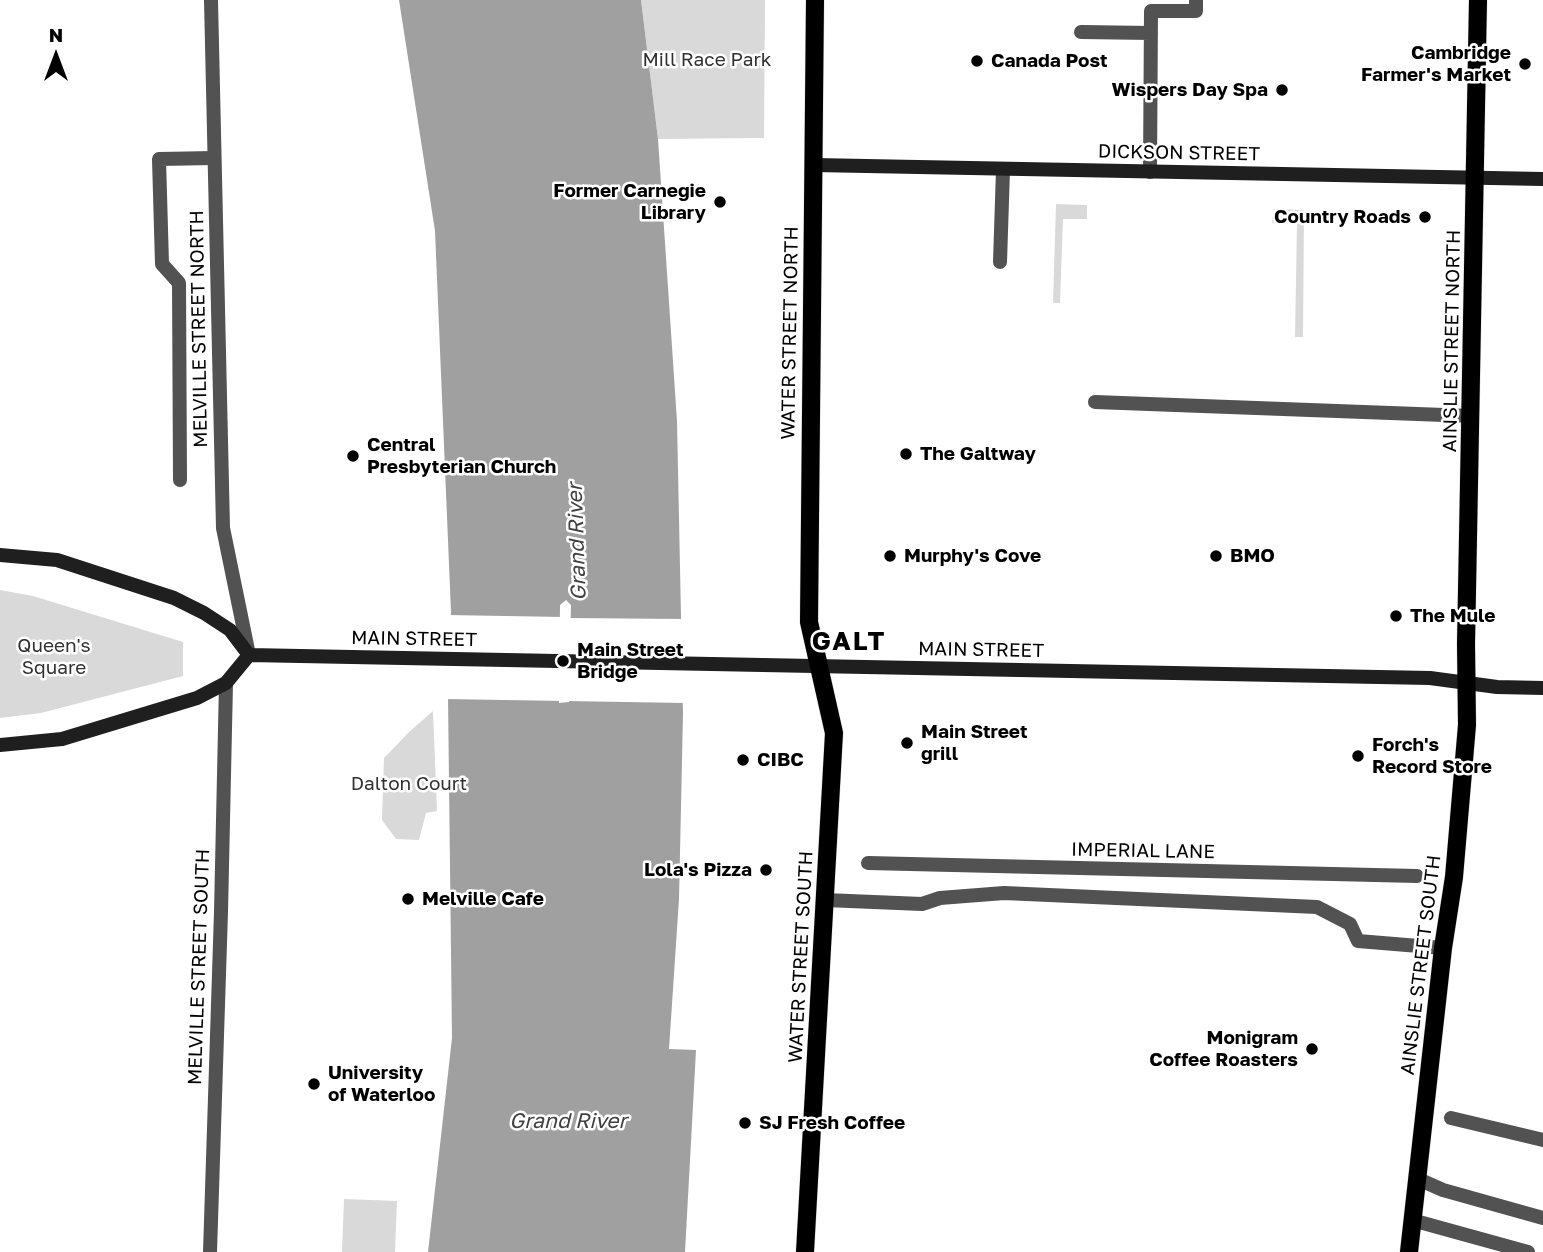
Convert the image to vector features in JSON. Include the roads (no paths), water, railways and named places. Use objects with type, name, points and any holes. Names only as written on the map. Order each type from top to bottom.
[{"type":"main road","name":"WATER STREET NORTH","points":[[815,0],[809,622],[819,666]]},
{"type":"main road","name":"AINSLIE STREET NORTH","points":[[1466,682],[1478,0]]},
{"type":"main road","name":"WATER STREET SOUTH","points":[[805,1252],[834,733],[819,666]]},
{"type":"main road","name":"AINSLIE STREET SOUTH","points":[[1409,1252],[1443,948],[1454,877],[1466,726],[1466,682]]},
{"type":"street","name":"MELVILLE STREET NORTH","points":[[211,0],[223,528],[249,655]]},
{"type":"street","points":[[1150,172],[1151,11],[1196,11],[1196,0]]},
{"type":"street","points":[[1081,32],[1151,33]]},
{"type":"street","points":[[180,480],[179,283],[162,264],[159,159],[214,158]]},
{"type":"street","name":"DICKSON STREET","points":[[814,165],[1543,179]]},
{"type":"street","points":[[1000,262],[1003,170]]},
{"type":"street","points":[[1095,402],[1471,416]]},
{"type":"street","points":[[0,555],[57,560],[174,598],[230,630],[249,655],[226,682],[197,698],[62,739],[0,745]]},
{"type":"street","name":"MAIN STREET","points":[[249,655],[1430,678],[1497,687],[1543,688]]},
{"type":"street","name":"MELVILLE STREET SOUTH","points":[[209,1252],[226,682]]},
{"type":"street","name":"IMPERIAL LANE","points":[[868,863],[1417,876]]},
{"type":"street","points":[[825,900],[922,904],[940,898],[1004,893],[1317,907],[1349,924],[1358,940],[1443,948]]},
{"type":"street","points":[[1451,1118],[1543,1140]]},
{"type":"street","points":[[1418,1179],[1443,1190],[1543,1218]]},
{"type":"street","points":[[1412,1220],[1493,1247],[1528,1252]]},
{"type":"water","name":"Grand River","points":[[399,0],[641,0],[658,139],[677,421],[683,714],[679,899],[669,1049],[696,1050],[685,1252],[428,1252],[452,1038],[448,696],[451,612],[435,231]],"holes":[[[566,600],[571,605],[569,702],[559,703],[560,605]]]},
{"type":"place","name":"Canada Post","points":[[977,61]]},
{"type":"place","name":"Cambridge Farmer's Market","points":[[1525,64]]},
{"type":"place","name":"Wispers Day Spa","points":[[1282,90]]},
{"type":"place","name":"Former Carnegie Library","points":[[720,202]]},
{"type":"place","name":"Country Roads","points":[[1425,217]]},
{"type":"place","name":"The Galtway","points":[[906,454]]},
{"type":"place","name":"Central Presbyterian Church","points":[[353,456]]},
{"type":"place","name":"Murphy's Cove","points":[[890,556]]},
{"type":"place","name":"BMO","points":[[1216,556]]},
{"type":"place","name":"The Mule","points":[[1396,616]]},
{"type":"place","name":"Main Street Bridge","points":[[563,661]]},
{"type":"place","name":"Main Street grill","points":[[907,743]]},
{"type":"place","name":"Forch's Record Store","points":[[1358,756]]},
{"type":"place","name":"CIBC","points":[[743,760]]},
{"type":"place","name":"Lola's Pizza","points":[[766,870]]},
{"type":"place","name":"Melville Cafe","points":[[408,899]]},
{"type":"place","name":"Monigram Coffee Roasters","points":[[1312,1049]]},
{"type":"place","name":"University of Waterloo","points":[[314,1084]]},
{"type":"place","name":"SJ Fresh Coffee","points":[[745,1123]]},
{"type":"district","name":"GALT","points":[[849,642]]},
{"type":"park label","name":"Mill Race Park","points":[[707,60]]},
{"type":"park label","name":"Queen's Square","points":[[54,657]]},
{"type":"park label","name":"Dalton Court","points":[[409,784]]}]
